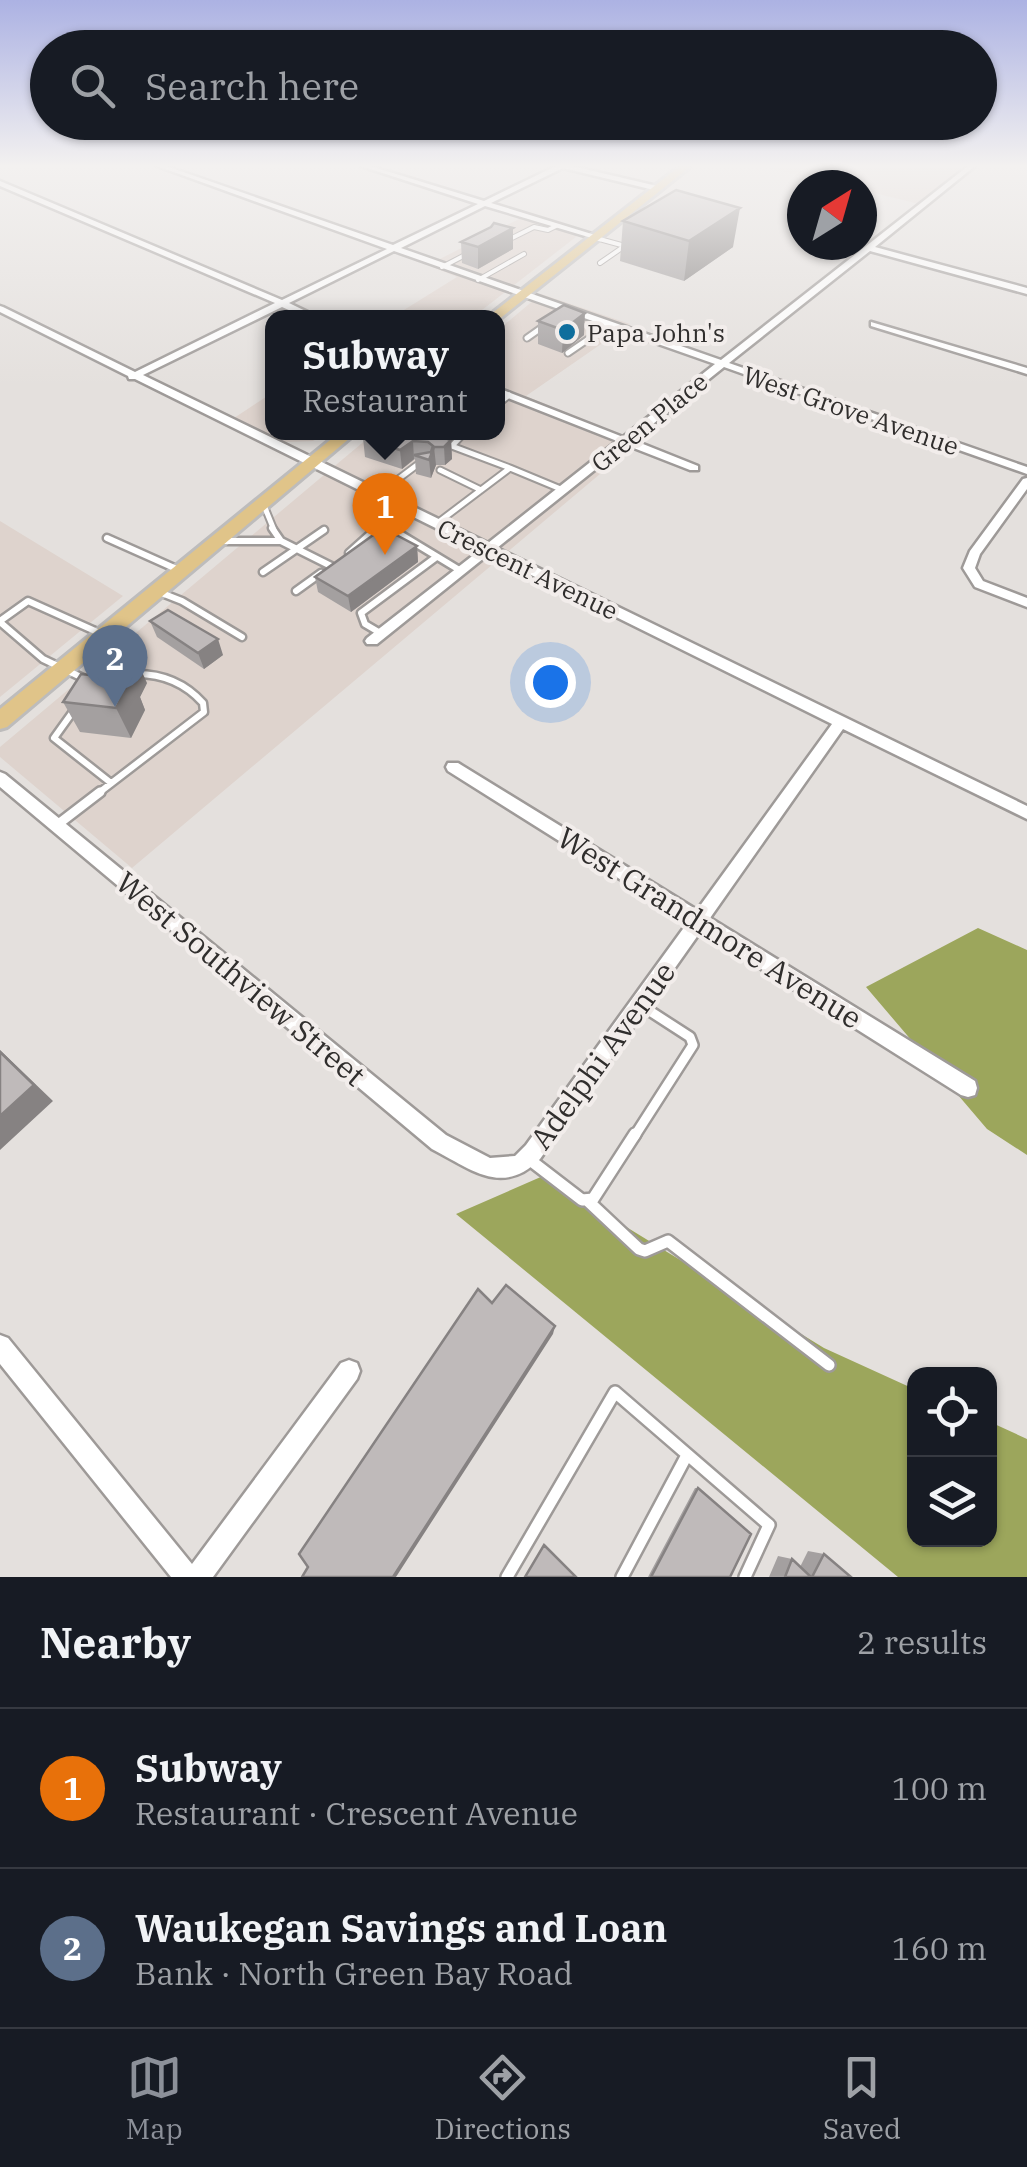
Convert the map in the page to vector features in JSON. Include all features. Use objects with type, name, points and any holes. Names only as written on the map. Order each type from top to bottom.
[{"type":"main road","points":[[502,310],[588,240]]},
{"type":"main road","points":[[0,721],[340,440]]},
{"type":"street","points":[[131,240],[297,310]]},
{"type":"street","name":"West Grove Avenue","points":[[362,240],[520,295],[560,316],[609,325],[1027,471]]},
{"type":"street","points":[[270,310],[412,240]]},
{"type":"street","points":[[877,250],[1027,290]]},
{"type":"street","name":"Green Place","points":[[377,637],[855,260]]},
{"type":"street","name":"Crescent Avenue","points":[[0,310],[132,378],[1027,813]]},
{"type":"street","points":[[132,378],[265,312]]},
{"type":"street","points":[[874,324],[1027,371]]},
{"type":"street","points":[[505,394],[694,468]]},
{"type":"street","points":[[1027,481],[974,554],[969,568],[979,584],[1027,603]]},
{"type":"street","name":"Adelphi Avenue","points":[[488,1168],[519,1166],[527,1158],[841,722]]},
{"type":"street","name":"West Grandmore Avenue","points":[[453,767],[968,1088]]},
{"type":"street","name":"West Southview Street","points":[[0,778],[439,1142],[488,1168]]},
{"type":"street","points":[[0,1346],[187,1577]]},
{"type":"street","points":[[198,1577],[349,1371]]},
{"type":"lane","points":[[604,240],[625,246]]},
{"type":"lane","points":[[600,263],[634,240]]},
{"type":"lane","points":[[442,267],[474,250]]},
{"type":"lane","points":[[478,280],[524,254]]},
{"type":"lane","points":[[526,338],[560,316]]},
{"type":"lane","points":[[568,353],[609,325]]},
{"type":"lane","points":[[584,328],[597,333]]},
{"type":"lane","points":[[432,440],[563,490]]},
{"type":"lane","points":[[452,446],[458,440]]},
{"type":"lane","points":[[376,495],[417,464],[428,466]]},
{"type":"lane","points":[[436,524],[510,468]]},
{"type":"lane","points":[[440,470],[482,490]]},
{"type":"lane","points":[[263,504],[267,520],[282,540],[331,566]]},
{"type":"lane","points":[[296,591],[400,507]]},
{"type":"lane","points":[[381,522],[462,571]]},
{"type":"lane","points":[[263,572],[324,530]]},
{"type":"lane","points":[[108,538],[181,570]]},
{"type":"lane","points":[[216,542],[282,540]]},
{"type":"lane","points":[[377,637],[361,613],[436,558]]},
{"type":"lane","points":[[156,591],[242,638]]},
{"type":"lane","points":[[96,684],[43,658],[0,621],[28,601],[104,635]]},
{"type":"lane","points":[[56,824],[204,712],[203,703],[181,684],[149,674],[125,675]]},
{"type":"lane","points":[[87,694],[54,738],[111,783]]},
{"type":"lane","points":[[588,1202],[693,1045],[690,1037],[639,1004]]},
{"type":"lane","points":[[527,1158],[588,1202],[639,1249],[668,1241],[829,1365]]},
{"type":"lane","points":[[507,1577],[615,1392],[768,1525],[745,1577]]},
{"type":"lane","points":[[622,1577],[687,1455]]},
{"type":"shaded area","points":[[478,240],[573,240],[482,310],[404,310],[457,277],[428,265]]},
{"type":"shaded area","points":[[541,294],[630,324],[526,396],[638,442],[132,868],[0,757],[0,747],[366,440],[505,440],[505,324]]},
{"type":"shaded area","points":[[265,398],[265,433],[234,418]]},
{"type":"shaded area","points":[[0,521],[123,596],[0,697]]},
{"type":"green space","points":[[978,928],[1027,950],[1027,1155],[987,1129],[866,987]]},
{"type":"green space","points":[[543,1176],[824,1348],[907,1386],[907,1547],[997,1547],[997,1425],[1027,1439],[1027,1577],[898,1577],[456,1214]]},
{"type":"building","points":[[466,240],[492,240],[478,247],[461,242]]},
{"type":"building","points":[[564,305],[585,313],[563,330],[538,321]]},
{"type":"building","points":[[369,440],[451,440],[444,447],[434,447],[429,460],[414,455],[431,452],[433,446],[428,442],[413,441],[400,450]]},
{"type":"building","points":[[383,528],[417,546],[348,596],[315,577]]},
{"type":"building","points":[[168,610],[218,639],[198,653],[150,621]]},
{"type":"building","points":[[133,652],[119,678],[131,679],[116,708],[63,702],[81,674],[89,675],[101,655]]},
{"type":"building","points":[[0,1052],[34,1085],[0,1116]]},
{"type":"building","points":[[506,1285],[555,1326],[393,1577],[302,1577],[308,1567],[299,1554],[478,1289],[492,1303]]},
{"type":"building","points":[[698,1488],[751,1534],[730,1577],[651,1577]]},
{"type":"building","points":[[544,1545],[576,1577],[525,1577]]},
{"type":"building","points":[[824,1554],[851,1577],[812,1577]]},
{"type":"building","points":[[792,1559],[811,1577],[785,1577]]},
{"type":"place","name":"Papa John's","points":[[567,332]]},
{"type":"place","name":"Subway","points":[[385,555]]},
{"type":"place","name":"Waukegan Savings and Loan","points":[[115,707]]}]
